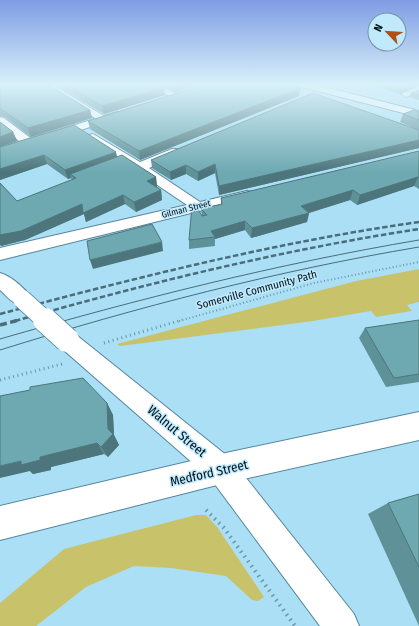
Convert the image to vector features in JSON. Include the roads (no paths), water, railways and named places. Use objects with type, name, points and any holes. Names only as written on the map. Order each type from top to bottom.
[{"type":"main road","points":[[0,152],[122,113]]},
{"type":"main road","name":"Medford Street","points":[[0,523],[221,469],[419,426]]},
{"type":"street","points":[[94,113],[104,119]]},
{"type":"street","points":[[0,120],[29,143]]},
{"type":"street","points":[[78,128],[190,200],[197,207]]},
{"type":"street","points":[[139,167],[183,149]]},
{"type":"street","name":"Gilman Street","points":[[0,254],[258,192]]},
{"type":"street","name":"Walnut Street","points":[[0,280],[22,299],[67,350],[221,469],[342,626]]},
{"type":"tram line","points":[[0,339],[156,296],[260,271],[419,240]]},
{"type":"tram line","points":[[0,350],[104,319],[208,291],[313,267],[419,247]]},
{"type":"railway","points":[[0,314],[156,274],[261,250],[366,230],[419,222]]},
{"type":"railway","points":[[15,321],[165,281],[266,257],[368,237],[419,229]]},
{"type":"railway","points":[[0,325],[19,320]]}]
